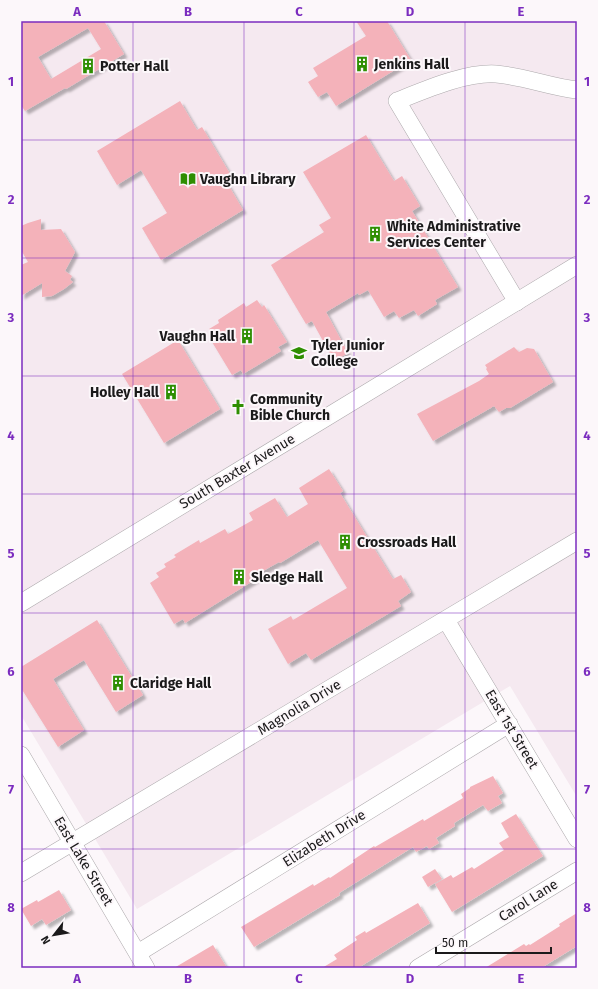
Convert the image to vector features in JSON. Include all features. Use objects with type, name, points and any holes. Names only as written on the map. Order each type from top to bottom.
[{"type":"street","points":[[517,302],[397,101],[446,83],[466,78],[495,74],[577,90]]},
{"type":"street","name":"South Baxter Avenue","points":[[21,603],[577,265]]},
{"type":"street","name":"Magnolia Drive","points":[[21,873],[577,541]]},
{"type":"street","name":"East 1st Street","points":[[446,620],[577,839]]},
{"type":"street","name":"Elizabeth Drive","points":[[138,953],[509,724]]},
{"type":"street","name":"East Lake Street","points":[[21,755],[146,968]]},
{"type":"street","name":"Carol Lane","points":[[418,968],[577,870]]},
{"type":"shaded area","name":"Tyler Junior College","points":[[21,21],[577,21],[577,797],[510,686],[137,909],[21,715]]},
{"type":"building","name":"Potter Hall","points":[[21,21],[104,21],[124,54],[66,89],[65,88],[25,111],[21,105]],"holes":[[[88,28],[101,49],[51,79],[38,57]]]},
{"type":"building","name":"Jenkins Hall","points":[[356,21],[387,21],[411,60],[336,106],[327,92],[318,97],[308,82],[318,76],[313,68],[366,36]]},
{"type":"building","name":"Vaughn Library","points":[[180,101],[197,130],[202,127],[232,177],[226,181],[243,210],[161,260],[142,228],[167,213],[141,170],[117,185],[97,151]]},
{"type":"building","name":"White Administrative Services Center","points":[[366,135],[394,181],[402,176],[420,206],[412,211],[458,287],[435,300],[437,304],[418,316],[414,310],[399,318],[394,311],[384,317],[368,290],[359,295],[358,293],[326,312],[348,353],[334,361],[312,321],[306,324],[271,265],[324,232],[319,225],[331,218],[303,172]]},
{"type":"building","points":[[41,219],[41,230],[61,229],[75,252],[65,271],[72,276],[70,280],[73,282],[52,296],[42,297],[42,283],[21,296],[21,265],[28,262],[21,250],[21,226]]},
{"type":"building","name":"Vaughn Hall","points":[[257,300],[262,307],[264,305],[287,342],[278,347],[281,351],[243,374],[241,370],[232,375],[209,337],[213,335],[209,329],[219,323],[218,320],[244,303],[246,307]]},
{"type":"building","name":"Holley Hall","points":[[178,340],[220,409],[164,443],[122,374]]},
{"type":"building","points":[[514,347],[519,352],[527,348],[534,349],[553,382],[510,408],[506,408],[499,412],[494,406],[433,441],[417,414],[479,381],[489,374],[485,365]]},
{"type":"building","points":[[329,469],[343,491],[340,493],[393,579],[401,575],[411,592],[398,601],[401,606],[311,660],[306,653],[288,664],[268,629],[291,616],[293,620],[347,588],[318,540],[280,563],[279,562],[254,576],[256,579],[185,623],[183,619],[174,624],[150,583],[159,577],[156,573],[166,567],[164,564],[176,557],[174,555],[199,540],[200,543],[225,529],[228,534],[253,520],[249,513],[275,498],[287,517],[308,504],[299,488]]},
{"type":"building","name":"Claridge Hall","points":[[97,620],[143,695],[116,712],[84,660],[53,679],[84,730],[58,747],[21,688],[21,667]]},
{"type":"building","points":[[493,776],[503,793],[498,796],[502,803],[488,811],[483,805],[454,823],[455,826],[436,838],[439,843],[429,849],[427,846],[416,852],[413,847],[339,893],[340,895],[254,947],[241,927],[313,884],[314,886],[329,877],[330,878],[374,846],[375,847],[423,819],[424,821],[463,798],[461,794],[470,787]]},
{"type":"building","points":[[516,814],[543,856],[452,912],[435,884],[451,875],[453,878],[472,867],[474,869],[504,850],[499,843],[509,837],[501,823]]},
{"type":"building","points":[[435,869],[442,879],[428,887],[422,877]]},
{"type":"building","points":[[59,890],[71,910],[46,925],[42,919],[31,926],[21,909],[37,900],[38,902]]},
{"type":"building","points":[[418,903],[430,923],[358,968],[322,968],[337,959],[334,955],[357,940],[355,937],[365,931],[366,933]]},
{"type":"building","points":[[577,913],[577,946],[541,968],[485,968],[524,944],[526,946],[529,944],[530,945]]},
{"type":"building","points":[[213,945],[227,968],[174,968]]},
{"type":"place","name":"Jenkins Hall","points":[[362,64]]},
{"type":"place","name":"Potter Hall","points":[[88,66]]},
{"type":"place","name":"Vaughn Library","points":[[188,179]]},
{"type":"place","name":"White Administrative Services Center","points":[[375,234]]},
{"type":"place","name":"Vaughn Hall","points":[[247,336]]},
{"type":"place","name":"Tyler Junior College","points":[[299,353]]},
{"type":"place","name":"Holley Hall","points":[[171,392]]},
{"type":"place","name":"Community Bible Church","points":[[238,407]]},
{"type":"place","name":"Crossroads Hall","points":[[345,542]]},
{"type":"place","name":"Sledge Hall","points":[[239,577]]},
{"type":"place","name":"Claridge Hall","points":[[118,683]]}]
